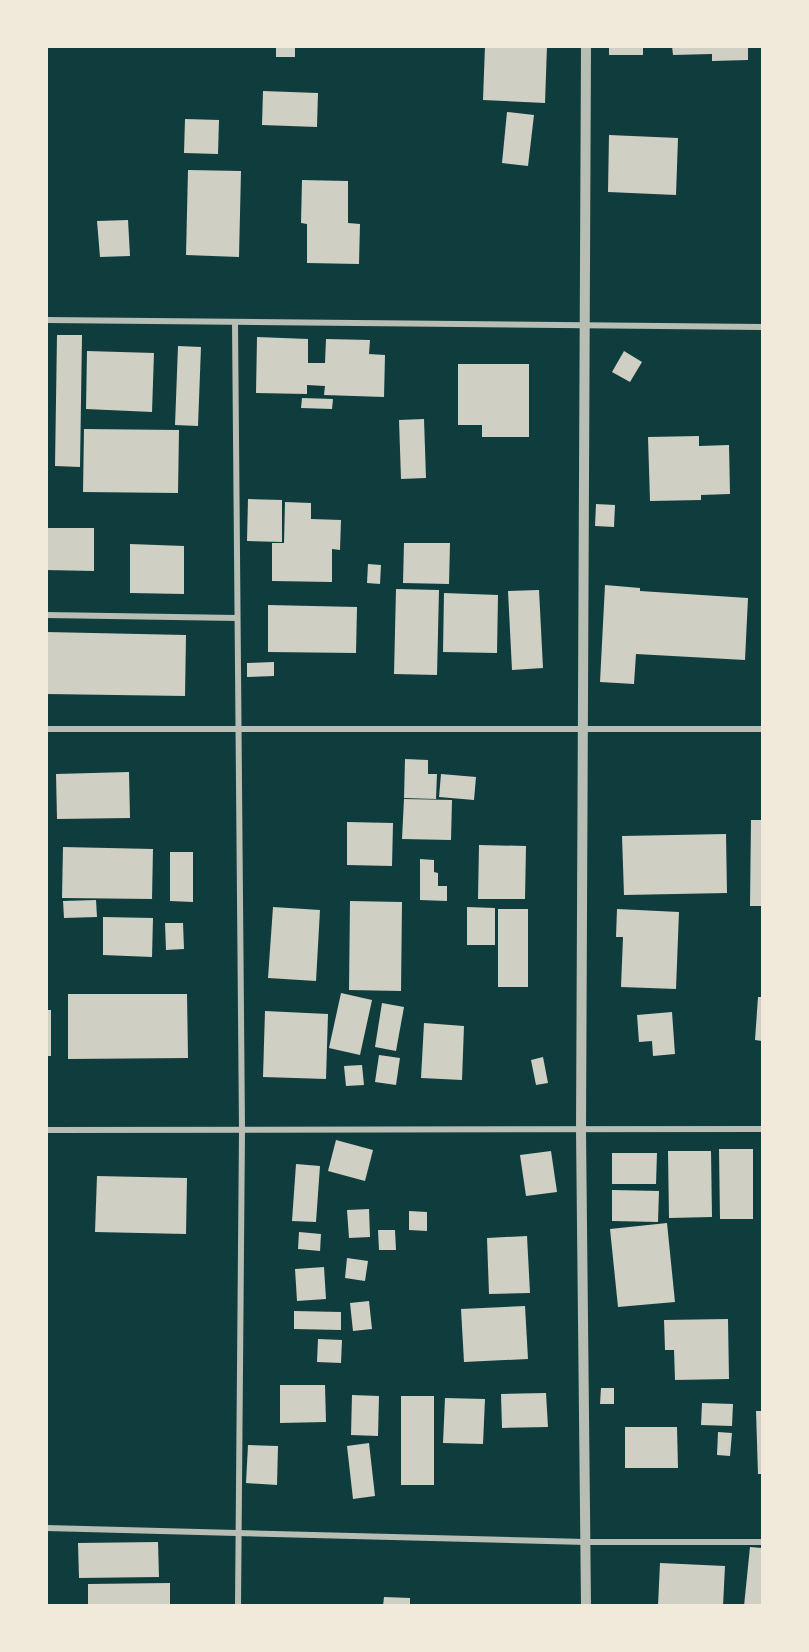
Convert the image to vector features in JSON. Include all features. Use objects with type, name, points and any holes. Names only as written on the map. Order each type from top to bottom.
[{"type":"street","points":[[586,46],[581,1130],[586,1605]]},
{"type":"street","points":[[46,320],[762,327]]},
{"type":"street","points":[[235,322],[242,1130],[238,1605]]},
{"type":"street","points":[[46,615],[237,618]]},
{"type":"street","points":[[46,729],[762,729]]},
{"type":"street","points":[[46,1130],[762,1129]]},
{"type":"street","points":[[46,1528],[586,1542],[762,1542]]},
{"type":"building","points":[[276,46],[295,46],[295,57],[276,57]]},
{"type":"building","points":[[485,46],[547,46],[545,103],[483,100]]},
{"type":"building","points":[[609,46],[643,46],[643,55],[609,55]]},
{"type":"building","points":[[672,46],[748,46],[748,60],[712,61],[712,54],[673,55]]},
{"type":"building","points":[[263,91],[318,93],[317,127],[262,125]]},
{"type":"building","points":[[507,112],[534,115],[528,166],[502,163]]},
{"type":"building","points":[[185,119],[219,120],[218,154],[184,153]]},
{"type":"building","points":[[609,135],[678,138],[676,195],[608,192]]},
{"type":"building","points":[[188,170],[241,171],[239,257],[186,255]]},
{"type":"building","points":[[302,180],[348,181],[348,223],[360,224],[359,264],[307,263],[307,224],[301,223]]},
{"type":"building","points":[[128,220],[130,256],[100,257],[97,221]]},
{"type":"building","points":[[57,335],[82,335],[80,467],[55,466]]},
{"type":"building","points":[[257,337],[308,339],[308,363],[325,363],[326,339],[370,340],[369,354],[385,355],[384,397],[324,395],[325,386],[307,385],[307,394],[256,393]]},
{"type":"building","points":[[178,346],[201,347],[198,426],[175,425]]},
{"type":"building","points":[[87,351],[154,353],[152,412],[86,409]]},
{"type":"building","points":[[624,351],[642,362],[630,382],[612,372]]},
{"type":"building","points":[[458,364],[529,364],[529,437],[482,437],[482,425],[458,425]]},
{"type":"building","points":[[302,398],[333,399],[332,409],[301,408]]},
{"type":"building","points":[[424,419],[426,478],[401,479],[399,420]]},
{"type":"building","points":[[84,429],[179,430],[178,493],[83,492]]},
{"type":"building","points":[[699,436],[699,446],[729,445],[730,494],[701,495],[701,500],[650,501],[648,437]]},
{"type":"building","points":[[248,499],[282,500],[282,542],[247,541]]},
{"type":"building","points":[[285,502],[311,503],[311,519],[341,520],[340,550],[332,549],[332,582],[272,581],[272,543],[284,543]]},
{"type":"building","points":[[596,504],[615,505],[614,527],[595,526]]},
{"type":"building","points":[[46,528],[94,528],[94,571],[46,570]]},
{"type":"building","points":[[404,543],[450,543],[449,584],[403,583]]},
{"type":"building","points":[[130,544],[184,546],[184,594],[130,593]]},
{"type":"building","points":[[368,564],[381,565],[380,584],[367,583]]},
{"type":"building","points":[[605,585],[640,588],[640,591],[748,598],[745,660],[636,654],[634,684],[600,682]]},
{"type":"building","points":[[396,589],[439,590],[437,675],[394,674]]},
{"type":"building","points":[[539,590],[543,668],[512,670],[508,591]]},
{"type":"building","points":[[444,593],[498,595],[497,653],[443,652]]},
{"type":"building","points":[[268,605],[357,607],[356,653],[268,652]]},
{"type":"building","points":[[46,632],[186,635],[185,696],[46,694]]},
{"type":"building","points":[[274,662],[274,676],[247,677],[247,663]]},
{"type":"building","points":[[405,759],[428,760],[428,774],[437,774],[436,799],[404,798]]},
{"type":"building","points":[[129,772],[130,818],[57,819],[56,774]]},
{"type":"building","points":[[441,774],[476,777],[474,800],[439,797]]},
{"type":"building","points":[[404,799],[452,800],[451,840],[402,839]]},
{"type":"building","points":[[751,820],[762,820],[762,906],[750,906]]},
{"type":"building","points":[[347,822],[393,823],[392,866],[347,865]]},
{"type":"building","points":[[726,834],[727,893],[624,895],[622,836]]},
{"type":"building","points":[[479,845],[526,846],[525,899],[478,899]]},
{"type":"building","points":[[63,847],[153,849],[152,899],[62,898]]},
{"type":"building","points":[[170,852],[193,852],[193,902],[170,901]]},
{"type":"building","points":[[420,859],[434,860],[434,872],[438,873],[438,886],[447,886],[447,901],[420,900]]},
{"type":"building","points":[[96,900],[97,917],[64,918],[63,901]]},
{"type":"building","points":[[350,901],[402,902],[401,991],[349,990]]},
{"type":"building","points":[[273,907],[320,910],[316,981],[268,978]]},
{"type":"building","points":[[467,907],[495,908],[495,945],[467,945]]},
{"type":"building","points":[[498,909],[528,909],[528,987],[498,987]]},
{"type":"building","points":[[617,909],[679,912],[676,989],[621,987],[623,937],[616,937]]},
{"type":"building","points":[[103,917],[153,918],[152,957],[103,955]]},
{"type":"building","points":[[165,923],[183,923],[184,949],[166,950]]},
{"type":"building","points":[[341,993],[372,1000],[360,1055],[329,1048]]},
{"type":"building","points":[[68,994],[187,994],[188,1058],[68,1059]]},
{"type":"building","points":[[758,997],[762,997],[762,1041],[755,1040]]},
{"type":"building","points":[[382,1003],[404,1007],[396,1051],[375,1047]]},
{"type":"building","points":[[46,1010],[51,1010],[51,1056],[46,1056]]},
{"type":"building","points":[[265,1011],[328,1014],[326,1079],[263,1077]]},
{"type":"building","points":[[672,1012],[675,1054],[653,1056],[652,1041],[639,1042],[637,1015]]},
{"type":"building","points":[[424,1023],[464,1026],[462,1080],[421,1078]]},
{"type":"building","points":[[379,1055],[400,1058],[396,1085],[375,1082]]},
{"type":"building","points":[[543,1057],[548,1083],[536,1085],[531,1060]]},
{"type":"building","points":[[362,1065],[364,1085],[346,1086],[344,1066]]},
{"type":"building","points":[[336,1140],[373,1150],[365,1181],[328,1171]]},
{"type":"building","points":[[719,1149],[753,1149],[753,1219],[720,1219]]},
{"type":"building","points":[[551,1151],[557,1192],[526,1196],[520,1155]]},
{"type":"building","points":[[668,1151],[711,1151],[712,1217],[669,1218]]},
{"type":"building","points":[[612,1153],[657,1153],[656,1184],[612,1184]]},
{"type":"building","points":[[296,1164],[320,1166],[316,1222],[292,1221]]},
{"type":"building","points":[[97,1176],[187,1178],[186,1234],[95,1232]]},
{"type":"building","points":[[612,1190],[659,1191],[658,1222],[612,1221]]},
{"type":"building","points":[[369,1209],[370,1237],[349,1238],[347,1210]]},
{"type":"building","points":[[409,1211],[427,1212],[427,1231],[409,1230]]},
{"type":"building","points":[[667,1223],[675,1302],[618,1307],[610,1229]]},
{"type":"building","points":[[378,1230],[395,1230],[396,1250],[379,1250]]},
{"type":"building","points":[[299,1232],[321,1234],[320,1251],[298,1249]]},
{"type":"building","points":[[527,1236],[530,1293],[489,1294],[487,1238]]},
{"type":"building","points":[[347,1258],[368,1261],[365,1281],[345,1278]]},
{"type":"building","points":[[324,1267],[326,1299],[297,1301],[295,1269]]},
{"type":"building","points":[[369,1301],[372,1329],[353,1331],[350,1303]]},
{"type":"building","points":[[525,1306],[528,1359],[464,1362],[461,1309]]},
{"type":"building","points":[[294,1311],[341,1312],[341,1330],[294,1329]]},
{"type":"building","points":[[728,1319],[729,1379],[675,1380],[674,1350],[665,1350],[664,1320]]},
{"type":"building","points":[[318,1339],[342,1340],[341,1363],[317,1362]]},
{"type":"building","points":[[280,1385],[325,1385],[326,1422],[280,1423]]},
{"type":"building","points":[[601,1388],[614,1388],[614,1404],[600,1404]]},
{"type":"building","points":[[546,1393],[548,1427],[502,1428],[501,1394]]},
{"type":"building","points":[[352,1395],[379,1396],[378,1436],[351,1435]]},
{"type":"building","points":[[401,1396],[434,1396],[434,1485],[401,1485]]},
{"type":"building","points":[[445,1398],[485,1399],[483,1444],[443,1443]]},
{"type":"building","points":[[702,1403],[733,1404],[732,1426],[701,1425]]},
{"type":"building","points":[[756,1411],[762,1411],[762,1474],[758,1474]]},
{"type":"building","points":[[625,1427],[677,1427],[678,1468],[625,1468]]},
{"type":"building","points":[[718,1432],[732,1433],[730,1456],[717,1455]]},
{"type":"building","points":[[369,1443],[375,1496],[353,1499],[347,1446]]},
{"type":"building","points":[[248,1445],[278,1446],[277,1485],[246,1483]]},
{"type":"building","points":[[158,1542],[159,1577],[79,1578],[78,1543]]},
{"type":"building","points":[[750,1547],[762,1548],[762,1606],[744,1606]]},
{"type":"building","points":[[660,1563],[725,1566],[723,1606],[658,1606]]},
{"type":"building","points":[[170,1583],[170,1606],[88,1606],[88,1584]]},
{"type":"building","points":[[384,1597],[410,1598],[410,1606],[383,1606]]}]
